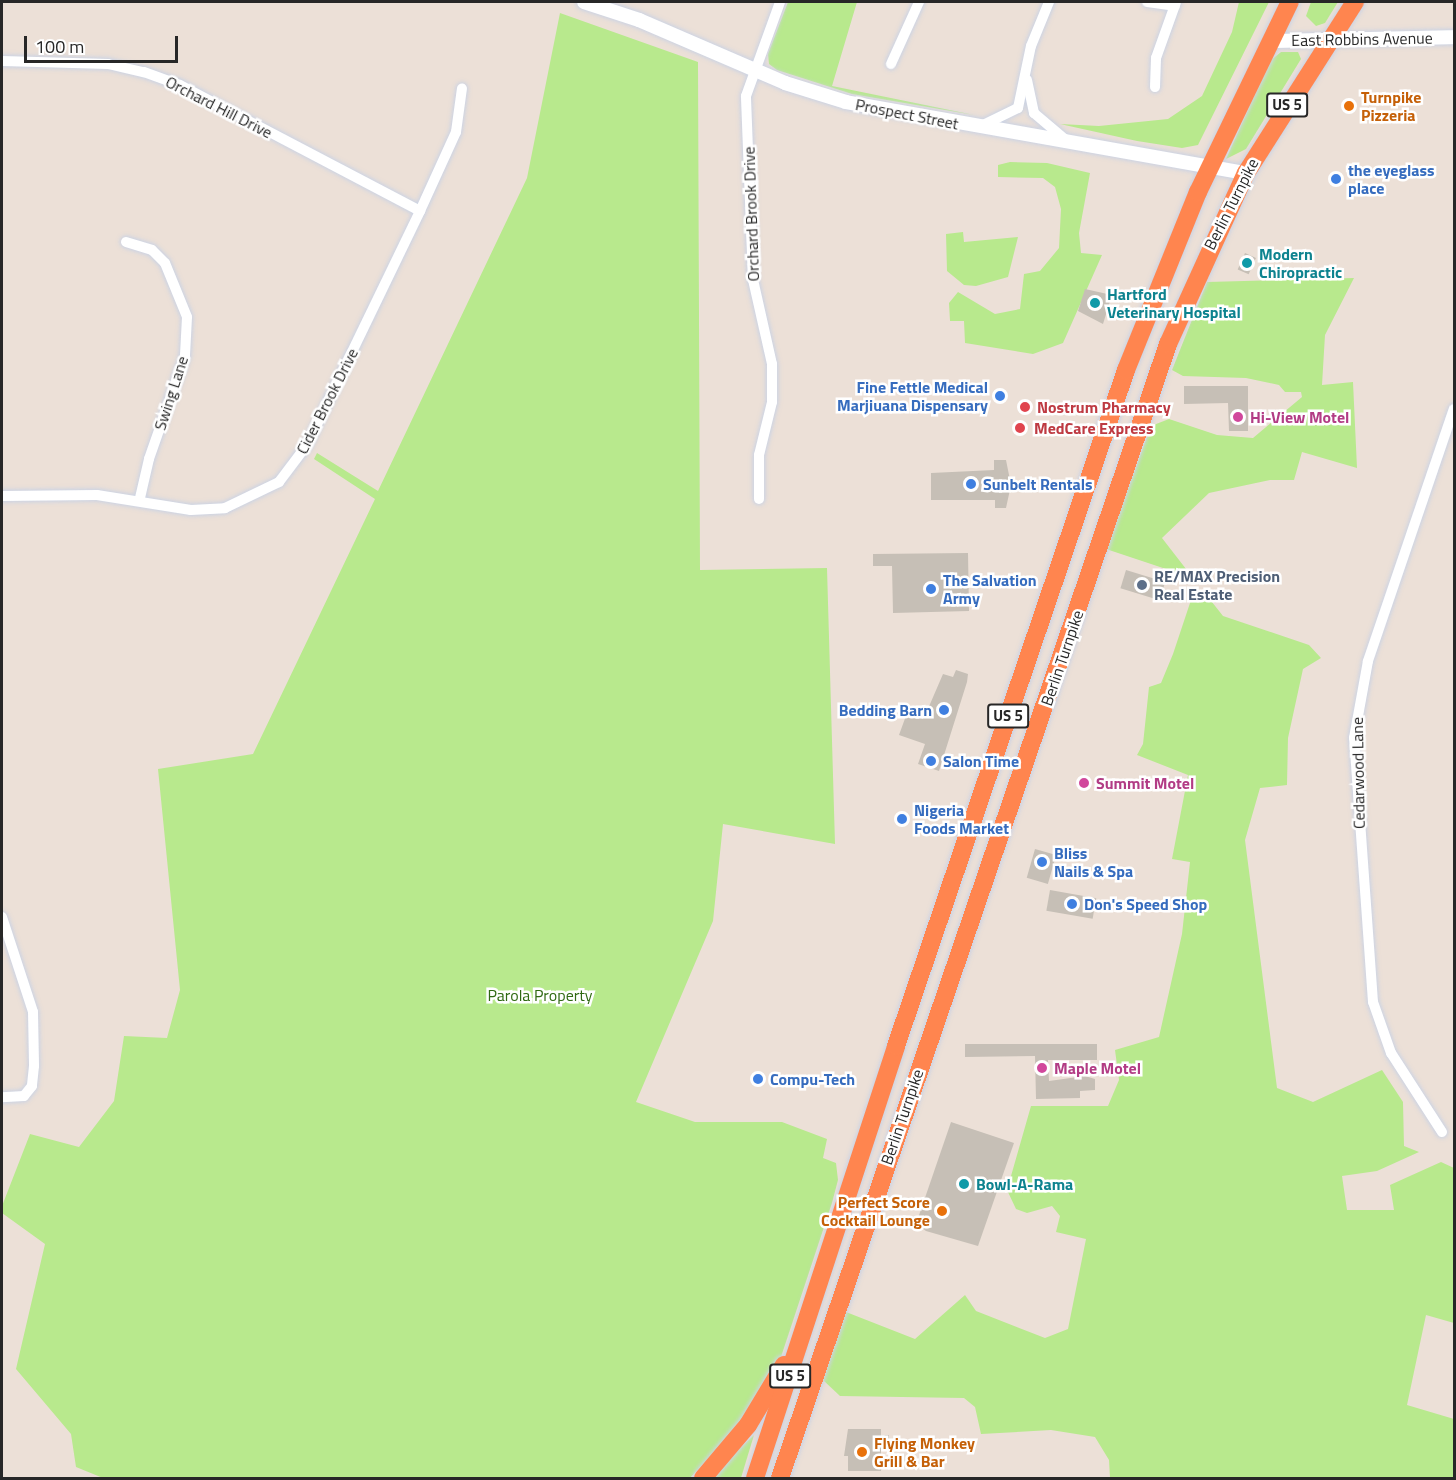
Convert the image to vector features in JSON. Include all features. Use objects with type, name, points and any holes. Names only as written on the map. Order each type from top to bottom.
[{"type":"highway","name":"Berlin Turnpike","points":[[755,1479],[813,1307],[896,1046],[1140,332],[1210,166],[1290,2]]},
{"type":"highway","name":"Berlin Turnpike","points":[[781,1477],[1168,344],[1245,173],[1356,2]]},
{"type":"highway","points":[[1067,542],[1098,552]]},
{"type":"highway","points":[[703,1479],[758,1411],[813,1307]]},
{"type":"main road","name":"Prospect Street","points":[[584,2],[618,6],[752,70],[846,102],[976,127],[1245,173]]},
{"type":"main road","name":"East Robbins Avenue","points":[[1270,41],[1455,37]]},
{"type":"street","name":"Orchard Brook Drive","points":[[759,500],[759,456],[772,402],[772,364],[753,280],[746,109],[752,70],[780,2]]},
{"type":"street","points":[[891,64],[919,2]]},
{"type":"street","points":[[976,127],[1014,112],[1048,2]]},
{"type":"street","points":[[1147,2],[1176,4],[1156,58],[1155,87]]},
{"type":"street","name":"Orchard Hill Drive","points":[[2,61],[108,64],[144,72],[180,85],[420,211]]},
{"type":"street","points":[[1026,71],[1034,113],[1069,143]]},
{"type":"street","name":"Cider Brook Drive","points":[[2,496],[140,498],[191,510],[225,508],[279,482],[307,445],[420,211],[456,132],[462,88]]},
{"type":"street","name":"Swing Lane","points":[[126,242],[152,250],[165,263],[187,317],[185,356],[149,459],[140,498]]},
{"type":"street","name":"Cedarwood Lane","points":[[1442,1132],[1391,1053],[1373,1002],[1354,738],[1368,661],[1455,409]]},
{"type":"street","points":[[2,917],[33,1012],[34,1066],[32,1086],[24,1096],[2,1097]]},
{"type":"green space","points":[[788,2],[857,2],[832,86],[974,115],[852,94],[777,70],[769,64],[768,54]]},
{"type":"green space","points":[[1239,2],[1269,2],[1198,145],[1182,148],[1137,141],[1060,124],[1099,126],[1168,119],[1202,96],[1232,32]]},
{"type":"green space","points":[[1311,2],[1338,2],[1325,23],[1316,26],[1306,16]]},
{"type":"green space","name":"Parola Property","points":[[560,13],[698,62],[700,570],[827,568],[835,844],[723,824],[713,921],[636,1102],[695,1122],[782,1122],[827,1139],[823,1158],[836,1163],[838,1180],[832,1203],[781,1357],[740,1424],[690,1478],[103,1478],[76,1467],[71,1434],[16,1369],[45,1244],[2,1213],[2,1206],[30,1134],[79,1147],[114,1101],[124,1036],[167,1038],[180,990],[158,769],[253,754],[375,499],[314,459],[317,453],[378,491],[527,178]]},
{"type":"green space","points":[[1281,52],[1298,52],[1301,59],[1246,149],[1226,159],[1270,61]]},
{"type":"green space","points":[[1010,162],[1047,163],[1090,173],[1079,233],[1081,253],[1102,255],[1063,343],[1033,354],[965,343],[964,321],[950,321],[949,303],[958,292],[995,314],[1020,309],[1024,274],[1040,271],[1059,248],[1061,209],[1055,187],[1043,178],[998,177],[998,165]]},
{"type":"green space","points":[[963,232],[964,242],[1018,237],[1008,277],[976,286],[964,285],[947,271],[946,234]]},
{"type":"green space","points":[[1354,278],[1325,335],[1322,385],[1353,382],[1357,468],[1302,452],[1294,480],[1270,480],[1209,493],[1162,538],[1193,578],[1106,549],[1151,426],[1169,419],[1217,435],[1253,438],[1302,397],[1301,392],[1285,392],[1279,385],[1246,378],[1183,376],[1172,370],[1207,282]]},
{"type":"green space","points":[[1188,590],[1208,597],[1223,616],[1309,645],[1321,658],[1303,669],[1288,738],[1287,785],[1260,788],[1245,840],[1277,1088],[1313,1102],[1382,1070],[1403,1102],[1404,1146],[1419,1152],[1377,1171],[1342,1176],[1347,1210],[1394,1210],[1390,1185],[1441,1162],[1454,1168],[1454,1323],[1426,1315],[1407,1405],[1454,1419],[1454,1478],[1110,1478],[1109,1460],[1095,1437],[1051,1430],[981,1434],[975,1407],[964,1398],[840,1396],[823,1380],[846,1312],[915,1339],[965,1295],[976,1311],[1045,1338],[1068,1329],[1086,1239],[1056,1232],[1060,1216],[1052,1206],[1027,1213],[1016,1209],[1007,1190],[1031,1106],[1108,1106],[1119,1080],[1115,1050],[1159,1037],[1182,934],[1190,862],[1172,859],[1188,775],[1137,755],[1143,744],[1149,687],[1161,683],[1173,654],[1191,600]]},
{"type":"green space","points":[[754,1435],[741,1478],[709,1478]]},
{"type":"building","name":"Modern Chiropractic","points":[[1245,253],[1256,258],[1249,274],[1238,269]]},
{"type":"building","name":"Hartford Veterinary Hospital","points":[[1085,289],[1112,295],[1103,324],[1078,311]]},
{"type":"building","name":"Hi-View Motel","points":[[1184,386],[1248,386],[1248,431],[1229,431],[1228,403],[1184,404]]},
{"type":"building","name":"Sunbelt Rentals","points":[[994,460],[1006,460],[1011,485],[1006,508],[995,508],[995,500],[931,500],[931,473],[994,470]]},
{"type":"building","name":"The Salvation Army","points":[[968,553],[969,611],[893,613],[892,566],[873,566],[873,554]]},
{"type":"building","name":"RE/MAX Precision Real Estate","points":[[1126,570],[1165,582],[1160,600],[1120,588]]},
{"type":"building","name":"Bedding Barn","points":[[956,670],[968,674],[967,682],[939,771],[918,764],[925,744],[899,735],[907,713],[924,718],[943,674],[953,677]]},
{"type":"building","name":"Bliss Nails & Spa","points":[[1035,849],[1056,855],[1048,884],[1027,878]]},
{"type":"building","name":"Don's Speed Shop","points":[[1050,890],[1096,898],[1093,919],[1046,911]]},
{"type":"building","name":"Maple Motel","points":[[965,1044],[1097,1044],[1097,1060],[1048,1060],[1049,1081],[1085,1076],[1095,1079],[1095,1090],[1080,1091],[1080,1098],[1036,1099],[1035,1056],[965,1057]]},
{"type":"building","name":"Bowl-A-Rama","points":[[951,1122],[1014,1143],[978,1246],[926,1231],[916,1224]]},
{"type":"building","name":"Flying Monkey Grill & Bar","points":[[848,1429],[881,1429],[881,1435],[889,1435],[888,1448],[881,1448],[881,1471],[848,1471],[848,1456],[844,1456]]},
{"type":"place","name":"Turnpike Pizzeria","points":[[1349,106]]},
{"type":"place","name":"the eyeglass place","points":[[1336,179]]},
{"type":"place","name":"Modern Chiropractic","points":[[1247,263]]},
{"type":"place","name":"Hartford Veterinary Hospital","points":[[1095,303]]},
{"type":"place","name":"Fine Fettle Medical Marjiuana Dispensary","points":[[1000,396]]},
{"type":"place","name":"Nostrum Pharmacy","points":[[1025,407]]},
{"type":"place","name":"Hi-View Motel","points":[[1238,417]]},
{"type":"place","name":"MedCare Express","points":[[1020,428]]},
{"type":"place","name":"Sunbelt Rentals","points":[[971,484]]},
{"type":"place","name":"RE/MAX Precision Real Estate","points":[[1142,585]]},
{"type":"place","name":"The Salvation Army","points":[[931,589]]},
{"type":"place","name":"Bedding Barn","points":[[944,710]]},
{"type":"place","name":"Salon Time","points":[[931,761]]},
{"type":"place","name":"Summit Motel","points":[[1084,783]]},
{"type":"place","name":"Nigeria Foods Market","points":[[902,819]]},
{"type":"place","name":"Bliss Nails & Spa","points":[[1042,862]]},
{"type":"place","name":"Don's Speed Shop","points":[[1072,904]]},
{"type":"place","name":"Maple Motel","points":[[1042,1068]]},
{"type":"place","name":"Compu-Tech","points":[[758,1079]]},
{"type":"place","name":"Bowl-A-Rama","points":[[964,1184]]},
{"type":"place","name":"Perfect Score Cocktail Lounge","points":[[942,1211]]},
{"type":"place","name":"Flying Monkey Grill & Bar","points":[[862,1452]]}]
